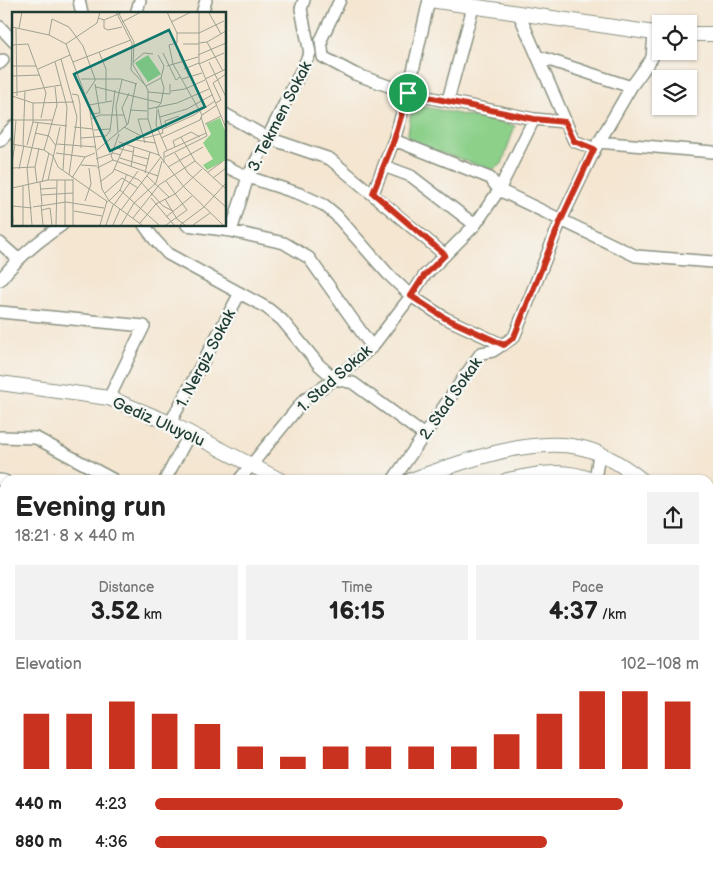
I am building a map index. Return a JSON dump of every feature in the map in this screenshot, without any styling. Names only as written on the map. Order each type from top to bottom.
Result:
[{"type":"street","name":"3. Tekmen Sokak","points":[[231,231],[248,177],[310,53],[301,9],[304,0]]},
{"type":"street","points":[[340,0],[321,40],[322,57],[355,74],[408,93],[534,119],[565,122]]},
{"type":"street","points":[[373,193],[394,140],[408,93],[430,0],[652,33]]},
{"type":"street","points":[[448,100],[473,7]]},
{"type":"street","points":[[518,14],[574,141],[596,146],[713,152]]},
{"type":"street","points":[[0,27],[12,40]]},
{"type":"street","points":[[697,34],[713,34]]},
{"type":"street","points":[[537,56],[631,87]]},
{"type":"street","points":[[226,166],[248,177],[300,194],[324,205],[336,215],[388,274],[411,296],[445,318],[504,345],[514,337],[561,220],[596,146],[631,87],[652,58]]},
{"type":"street","points":[[226,115],[268,138],[330,159],[445,255]]},
{"type":"street","name":"1. Stad Sokak","points":[[243,475],[304,400],[335,379],[372,346],[424,276],[475,225],[499,190],[534,119]]},
{"type":"street","points":[[2,136],[12,128]]},
{"type":"street","points":[[394,140],[490,178],[499,190],[636,256],[713,262]]},
{"type":"street","points":[[384,166],[411,176],[475,225]]},
{"type":"street","points":[[0,280],[38,240],[60,226]]},
{"type":"street","points":[[145,226],[168,254],[267,308],[282,320],[319,366],[335,379],[352,383],[424,435]]},
{"type":"street","points":[[194,226],[231,231],[284,244],[309,258],[372,346]]},
{"type":"street","points":[[0,243],[18,259]]},
{"type":"street","name":"1. Nergiz Sokak","points":[[170,423],[240,293]]},
{"type":"street","points":[[0,312],[144,326],[109,398]]},
{"type":"street","name":"2. Stad Sokak","points":[[396,475],[481,352],[493,351],[504,345]]},
{"type":"street","name":"Gediz Uluyolu","points":[[0,383],[109,398],[170,423],[270,475]]},
{"type":"street","points":[[168,475],[190,433]]},
{"type":"street","points":[[0,436],[36,438],[105,475]]},
{"type":"street","points":[[427,475],[504,451],[542,444],[579,446],[599,454],[636,475]]},
{"type":"street","points":[[594,475],[599,454]]},
{"type":"street","points":[[539,475],[558,472],[578,475]]},
{"type":"green space","points":[[412,104],[515,126],[502,164],[492,170],[407,141]]},
{"type":"route","points":[[408,93],[534,119],[565,122],[574,141],[594,149],[561,220],[514,337],[504,345],[445,318],[411,296],[424,276],[445,255],[373,193],[394,140],[408,93]]}]
